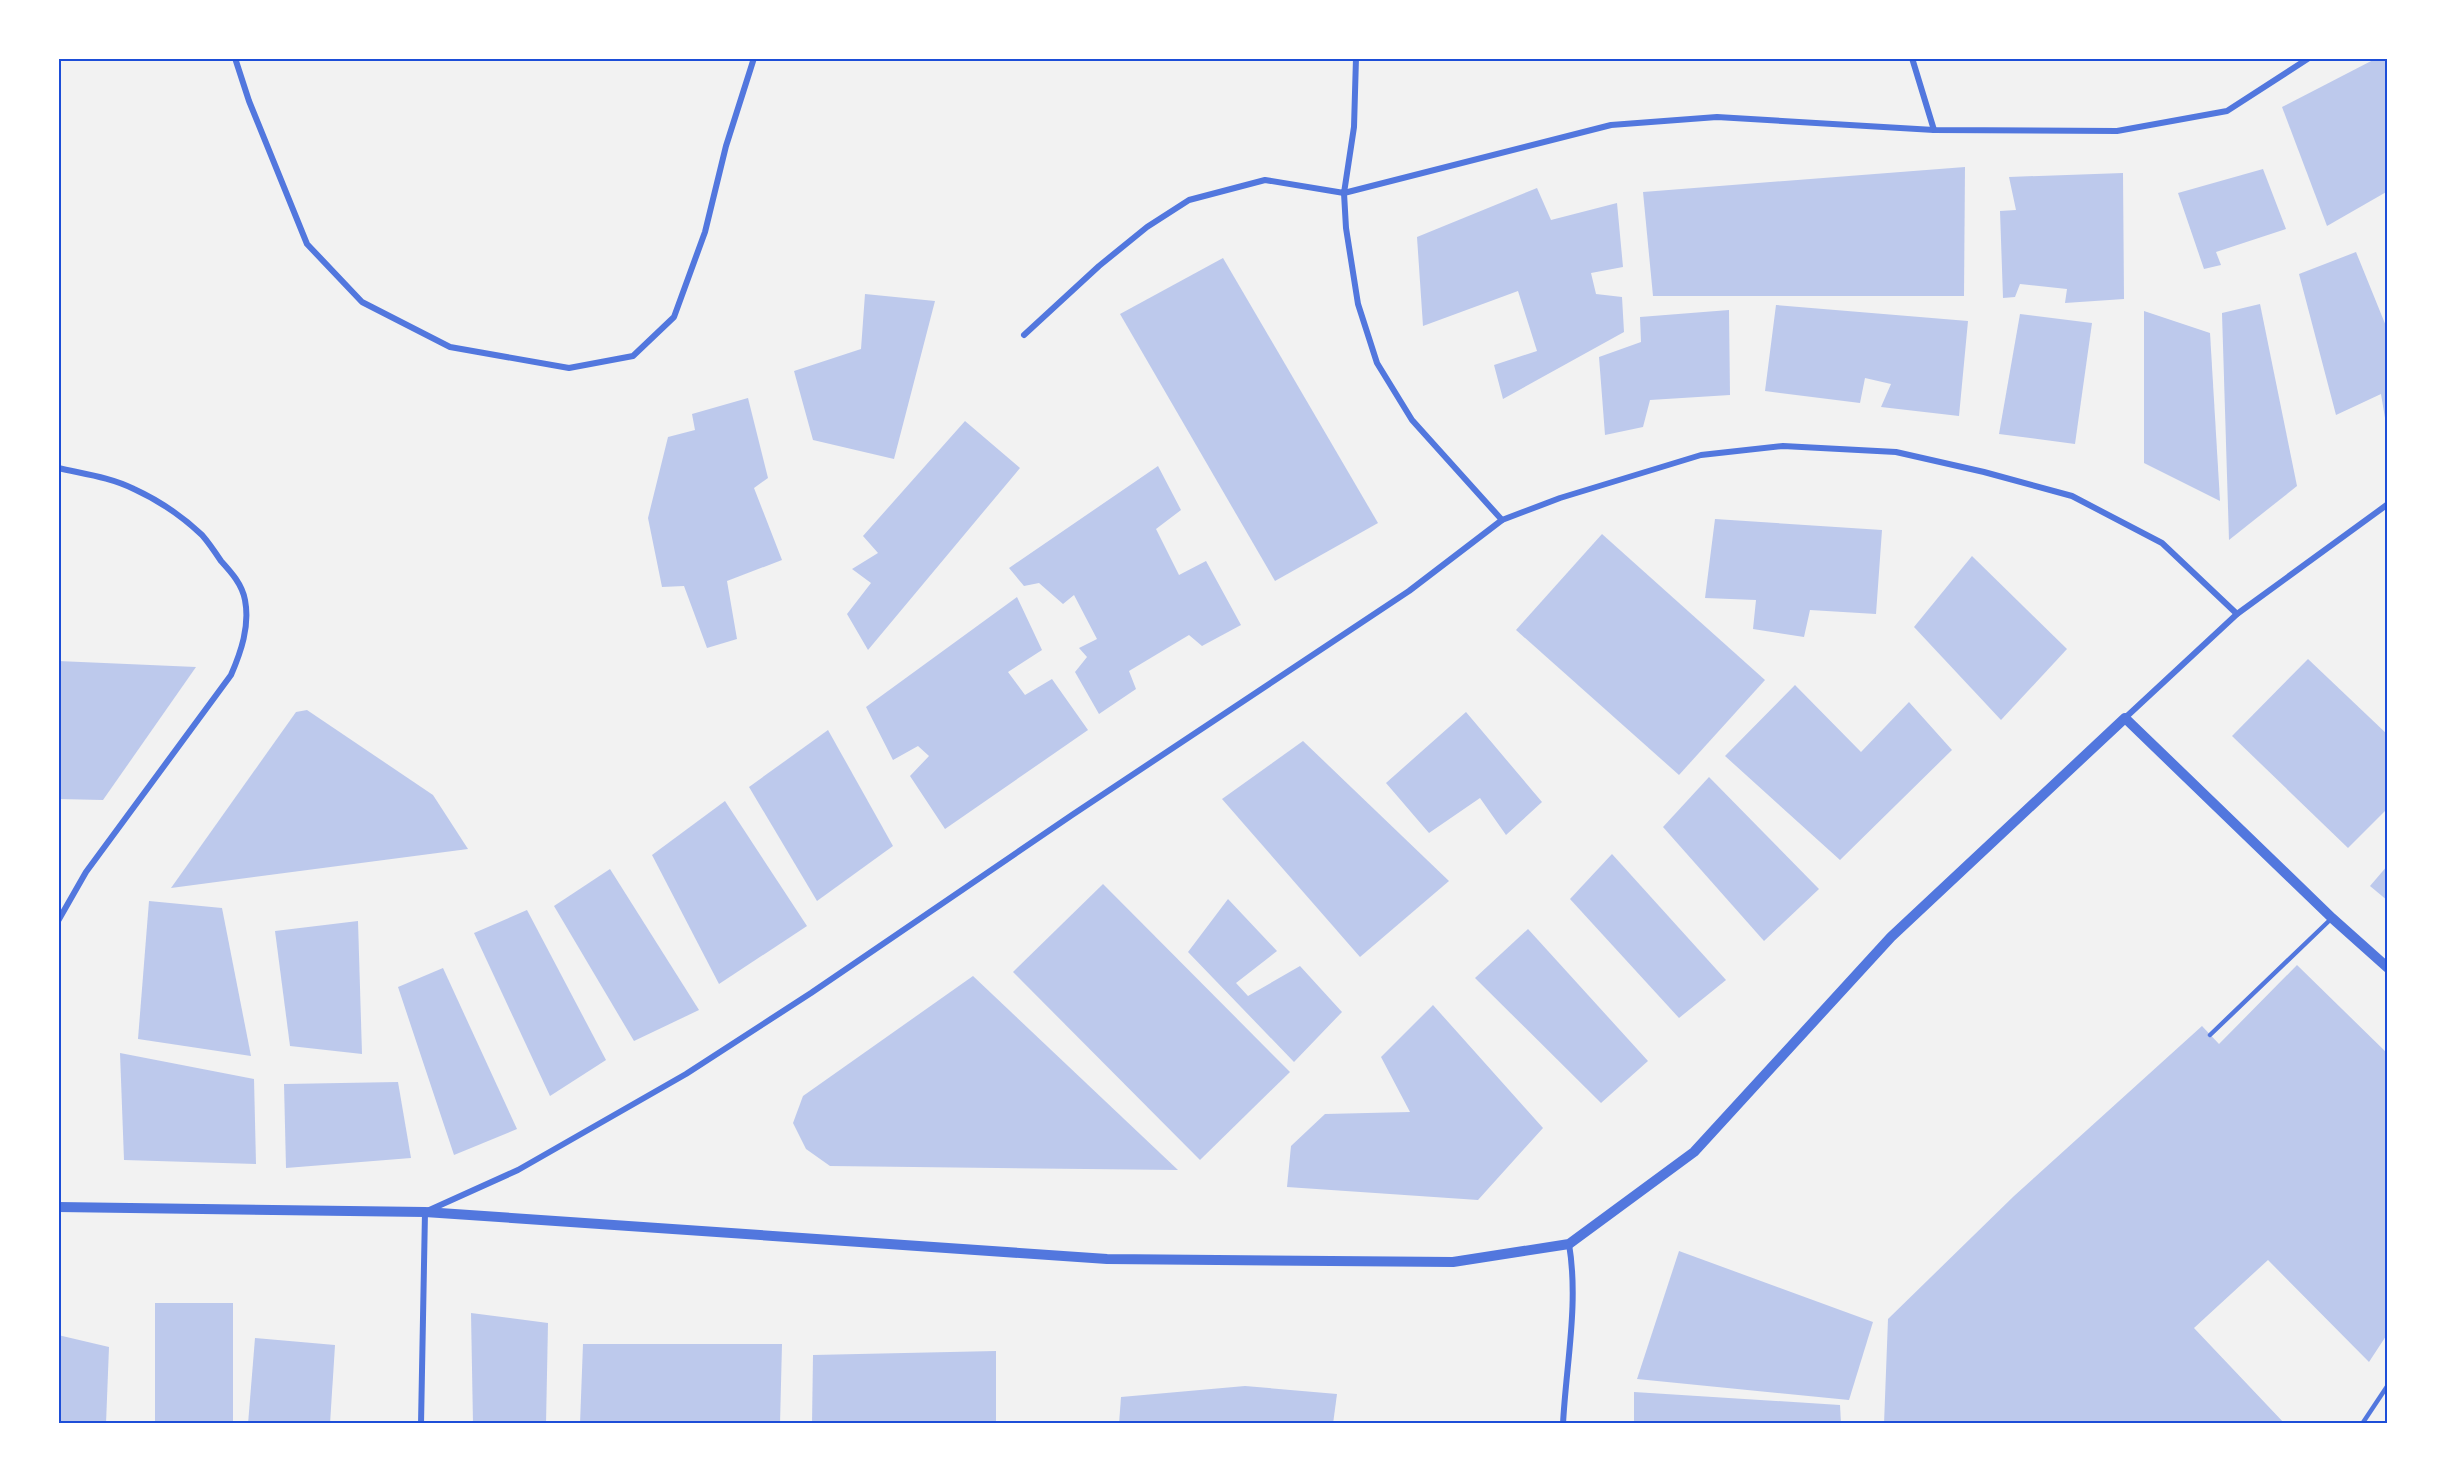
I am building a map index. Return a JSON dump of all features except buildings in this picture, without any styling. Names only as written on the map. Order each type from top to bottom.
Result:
[{"type":"street","points":[[235,58],[249,101],[308,244],[362,302],[450,347],[569,368],[633,356],[674,316],[705,232],[726,146],[754,58]]},
{"type":"street","points":[[1356,58],[1354,127],[1344,193],[1346,228],[1358,304],[1377,363],[1412,420],[1502,520]]},
{"type":"street","points":[[1912,58],[1934,130]]},
{"type":"street","points":[[1024,334],[1099,266],[1147,227],[1189,200],[1265,180],[1344,193],[1611,125],[1716,117],[1934,130],[2117,131],[2227,111],[2309,58]]},
{"type":"street","points":[[425,1212],[518,1170],[686,1074],[1409,591],[1502,520],[1625,477],[1701,455],[1783,446],[1896,452],[1984,472],[2072,496],[2162,543],[2237,614]]},
{"type":"street","points":[[58,468],[100,477],[132,488],[156,500],[196,531],[237,580],[245,600],[242,650],[231,675],[86,872],[58,921]]},
{"type":"street","points":[[58,1207],[425,1212],[1107,1258],[1454,1262],[1569,1244],[1694,1152],[1891,937],[2237,614],[2388,504]]},
{"type":"street","points":[[2125,718],[2332,918],[2388,968]]},
{"type":"street","points":[[421,1424],[425,1212]]},
{"type":"street","points":[[1563,1424],[1572,1309],[1569,1244]]},
{"type":"lane","points":[[2210,1035],[2332,918]]},
{"type":"lane","points":[[2362,1424],[2388,1385]]}]
